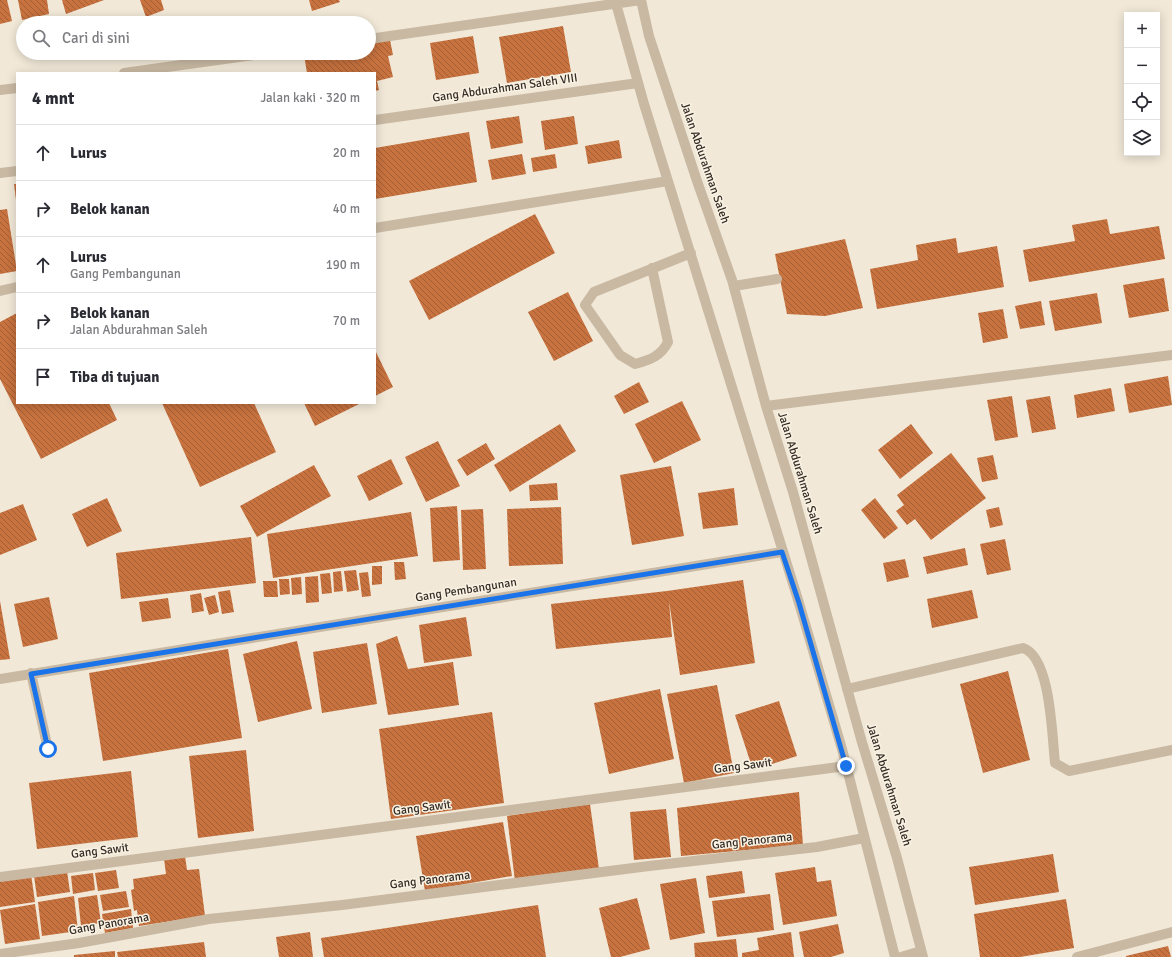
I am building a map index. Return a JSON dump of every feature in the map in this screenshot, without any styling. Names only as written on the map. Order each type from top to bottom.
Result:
[{"type":"street","points":[[376,38],[616,2],[641,0]]},
{"type":"street","name":"Jalan Abdurahman Saleh","points":[[641,0],[649,36],[734,286],[766,406],[793,492],[847,689],[897,858],[922,954]]},
{"type":"street","points":[[616,2],[638,83],[799,603],[846,766],[895,957]]},
{"type":"street","points":[[131,72],[218,60]]},
{"type":"street","name":"Gang Abdurahman Saleh VIII","points":[[376,120],[638,83]]},
{"type":"street","points":[[0,90],[16,88]]},
{"type":"street","points":[[0,173],[16,170]]},
{"type":"street","points":[[376,228],[668,181]]},
{"type":"street","points":[[652,268],[668,342],[665,349],[654,359],[635,364],[620,356],[585,305],[594,292],[652,268],[691,253]]},
{"type":"street","points":[[734,286],[777,279]]},
{"type":"street","points":[[0,291],[16,287]]},
{"type":"street","points":[[766,406],[1172,355]]},
{"type":"street","name":"Gang Pembangunan","points":[[0,679],[782,552]]},
{"type":"street","points":[[847,689],[1023,648],[1030,650],[1034,656],[1046,684],[1055,763],[1060,768],[1069,771],[1172,750]]},
{"type":"street","points":[[31,674],[48,749]]},
{"type":"street","name":"Gang Sawit","points":[[0,877],[846,766]]},
{"type":"street","name":"Gang Panorama","points":[[0,954],[79,943],[209,919],[342,905],[649,866],[817,847],[864,838]]},
{"type":"street","points":[[1077,957],[1172,932]]},
{"type":"street","points":[[901,957],[922,954]]},
{"type":"building","points":[[0,0],[7,0],[12,21],[0,24]]},
{"type":"building","points":[[18,0],[47,0],[49,14],[40,16],[21,16]]},
{"type":"building","points":[[62,0],[104,0],[66,14]]},
{"type":"building","points":[[140,0],[161,0],[164,10],[146,16]]},
{"type":"building","points":[[309,0],[339,0],[340,2],[312,11]]},
{"type":"building","points":[[563,26],[571,72],[507,83],[499,37]]},
{"type":"building","points":[[473,36],[479,73],[436,80],[430,43]]},
{"type":"building","points":[[390,40],[393,55],[388,56],[393,77],[377,81],[379,90],[376,91],[376,72],[307,72],[305,60],[376,60],[376,43]]},
{"type":"building","points":[[519,116],[523,143],[491,149],[486,121]]},
{"type":"building","points":[[574,116],[578,144],[545,150],[541,121]]},
{"type":"building","points":[[469,132],[477,182],[376,199],[376,148]]},
{"type":"building","points":[[619,140],[622,158],[588,164],[585,146]]},
{"type":"building","points":[[522,154],[526,174],[492,180],[488,160]]},
{"type":"building","points":[[555,154],[557,168],[533,172],[531,158]]},
{"type":"building","points":[[14,184],[16,184],[16,200]]},
{"type":"building","points":[[7,209],[16,271],[0,274],[0,210]]},
{"type":"building","points":[[535,214],[555,253],[429,320],[409,281]]},
{"type":"building","points":[[1107,219],[1110,234],[1159,226],[1165,259],[1029,282],[1023,250],[1075,241],[1072,225]]},
{"type":"building","points":[[956,238],[958,253],[997,246],[1004,287],[877,309],[870,269],[918,260],[916,245]]},
{"type":"building","points":[[845,239],[863,308],[825,316],[787,314],[775,254]]},
{"type":"building","points":[[1164,278],[1169,311],[1129,318],[1123,285]]},
{"type":"building","points":[[568,292],[593,341],[554,361],[528,312]]},
{"type":"building","points":[[1097,293],[1102,323],[1055,331],[1049,301]]},
{"type":"building","points":[[1041,301],[1045,325],[1020,329],[1015,306]]},
{"type":"building","points":[[1003,309],[1008,338],[983,343],[978,313]]},
{"type":"building","points":[[16,314],[16,404],[109,404],[117,420],[41,459],[0,379],[0,322]]},
{"type":"building","points":[[376,352],[393,387],[376,396]]},
{"type":"building","points":[[1168,376],[1172,405],[1129,413],[1124,384]]},
{"type":"building","points":[[639,382],[649,402],[624,414],[614,396]]},
{"type":"building","points":[[1111,388],[1115,411],[1077,418],[1074,395]]},
{"type":"building","points":[[1012,396],[1018,437],[995,441],[987,400]]},
{"type":"building","points":[[1050,396],[1056,429],[1032,433],[1026,400]]},
{"type":"building","points":[[682,401],[701,440],[654,463],[635,424]]},
{"type":"building","points":[[162,404],[254,404],[276,452],[200,487]]},
{"type":"building","points":[[304,404],[359,404],[315,426]]},
{"type":"building","points":[[560,424],[576,451],[510,492],[494,465]]},
{"type":"building","points":[[911,424],[933,453],[900,479],[878,450]]},
{"type":"building","points":[[438,441],[460,486],[426,502],[405,457]]},
{"type":"building","points":[[486,443],[495,459],[467,476],[457,460]]},
{"type":"building","points":[[951,453],[986,498],[931,540],[915,519],[907,525],[896,511],[904,505],[897,495]]},
{"type":"building","points":[[993,455],[998,479],[982,482],[977,458]]},
{"type":"building","points":[[391,459],[403,484],[369,501],[357,476]]},
{"type":"building","points":[[314,465],[331,496],[257,537],[240,506]]},
{"type":"building","points":[[671,466],[684,536],[632,545],[620,475]]},
{"type":"building","points":[[557,483],[558,500],[530,501],[529,485]]},
{"type":"building","points":[[734,488],[738,525],[703,529],[698,493]]},
{"type":"building","points":[[107,498],[122,531],[87,547],[72,514]]},
{"type":"building","points":[[875,498],[898,528],[884,539],[861,510]]},
{"type":"building","points":[[23,504],[37,540],[0,555],[0,513]]},
{"type":"building","points":[[457,506],[460,560],[433,562],[430,508]]},
{"type":"building","points":[[561,507],[563,564],[509,566],[507,509]]},
{"type":"building","points":[[999,507],[1003,525],[990,528],[986,510]]},
{"type":"building","points":[[483,509],[486,569],[463,570],[461,510]]},
{"type":"building","points":[[411,512],[418,556],[273,578],[267,534]]},
{"type":"building","points":[[251,537],[256,583],[121,599],[116,553]]},
{"type":"building","points":[[1005,539],[1011,570],[987,575],[980,544]]},
{"type":"building","points":[[965,548],[968,565],[927,574],[923,557]]},
{"type":"building","points":[[905,559],[909,577],[887,582],[883,563]]},
{"type":"building","points":[[394,562],[404,562],[406,579],[395,580]]},
{"type":"building","points":[[372,566],[382,566],[382,584],[372,585]]},
{"type":"building","points":[[356,570],[359,590],[347,592],[344,571]]},
{"type":"building","points":[[341,571],[343,591],[334,592],[333,572]]},
{"type":"building","points":[[368,572],[371,596],[362,597],[359,573]]},
{"type":"building","points":[[330,573],[332,593],[322,594],[320,574]]},
{"type":"building","points":[[318,576],[319,602],[306,603],[305,577]]},
{"type":"building","points":[[301,577],[302,594],[292,595],[291,578]]},
{"type":"building","points":[[279,579],[289,579],[290,594],[280,595]]},
{"type":"building","points":[[743,580],[755,663],[680,675],[669,601],[672,637],[556,649],[551,604],[667,591]]},
{"type":"building","points":[[263,581],[277,581],[278,597],[264,597]]},
{"type":"building","points":[[230,590],[234,612],[222,614],[218,592]]},
{"type":"building","points":[[972,590],[978,618],[932,628],[927,599]]},
{"type":"building","points":[[201,593],[204,611],[192,613],[190,595]]},
{"type":"building","points":[[215,595],[219,612],[209,615],[204,598]]},
{"type":"building","points":[[49,597],[58,639],[23,647],[14,604]]},
{"type":"building","points":[[168,598],[171,618],[142,622],[139,602]]},
{"type":"building","points":[[0,601],[10,659],[0,660]]},
{"type":"building","points":[[466,617],[472,656],[424,663],[419,625]]},
{"type":"building","points":[[397,636],[408,669],[453,662],[459,705],[388,715],[376,644]]},
{"type":"building","points":[[297,641],[312,709],[258,722],[243,654]]},
{"type":"building","points":[[367,643],[377,704],[322,713],[313,652]]},
{"type":"building","points":[[228,649],[242,738],[103,761],[89,673]]},
{"type":"building","points":[[1008,671],[1030,760],[983,773],[960,684]]},
{"type":"building","points":[[717,685],[734,773],[684,783],[667,694]]},
{"type":"building","points":[[660,689],[674,759],[609,774],[594,703]]},
{"type":"building","points":[[779,701],[797,756],[753,770],[735,715]]},
{"type":"building","points":[[492,712],[504,803],[391,819],[379,729]]},
{"type":"building","points":[[246,750],[254,831],[198,838],[189,756]]},
{"type":"building","points":[[131,771],[138,837],[37,849],[29,783]]},
{"type":"building","points":[[799,792],[803,845],[681,856],[677,808]]},
{"type":"building","points":[[590,804],[599,869],[515,881],[507,816]]},
{"type":"building","points":[[666,809],[671,857],[634,860],[630,812]]},
{"type":"building","points":[[503,822],[512,876],[425,891],[416,836]]},
{"type":"building","points":[[1053,854],[1059,892],[975,905],[969,867]]},
{"type":"building","points":[[185,856],[187,870],[199,869],[205,916],[139,926],[137,910],[134,911],[131,890],[134,889],[133,879],[166,874],[164,859]]},
{"type":"building","points":[[815,867],[817,882],[831,880],[837,916],[783,925],[775,873]]},
{"type":"building","points":[[116,870],[119,888],[98,891],[95,873]]},
{"type":"building","points":[[67,871],[70,892],[37,897],[34,876]]},
{"type":"building","points":[[742,871],[745,893],[709,898],[706,876]]},
{"type":"building","points":[[93,873],[95,890],[73,894],[71,876]]},
{"type":"building","points":[[31,874],[35,902],[0,907],[0,879]]},
{"type":"building","points":[[696,878],[705,933],[670,940],[660,884]]},
{"type":"building","points":[[126,891],[129,907],[103,911],[100,895]]},
{"type":"building","points":[[770,894],[774,930],[717,937],[712,901]]},
{"type":"building","points":[[97,895],[101,923],[81,926],[78,898]]},
{"type":"building","points":[[74,896],[78,931],[42,936],[38,902]]},
{"type":"building","points":[[637,898],[650,949],[620,957],[611,957],[599,908]]},
{"type":"building","points":[[1066,899],[1074,948],[1020,957],[980,957],[974,914]]},
{"type":"building","points":[[35,904],[40,939],[5,944],[0,910]]},
{"type":"building","points":[[538,905],[546,957],[324,957],[321,938]]},
{"type":"building","points":[[131,909],[133,928],[105,933],[102,914]]},
{"type":"building","points":[[838,924],[844,953],[831,957],[804,957],[799,932]]},
{"type":"building","points":[[310,932],[313,957],[279,957],[276,937]]},
{"type":"building","points":[[791,932],[794,957],[742,957],[742,953],[759,950],[757,938]]},
{"type":"building","points":[[736,939],[738,957],[695,957],[694,943]]},
{"type":"building","points":[[204,942],[206,957],[118,957],[117,952]]},
{"type":"building","points":[[1168,946],[1171,957],[1126,957],[1126,956]]},
{"type":"building","points":[[115,951],[115,957],[74,957],[74,955]]},
{"type":"route","points":[[48,749],[31,674],[782,552],[799,603],[846,766]]}]
